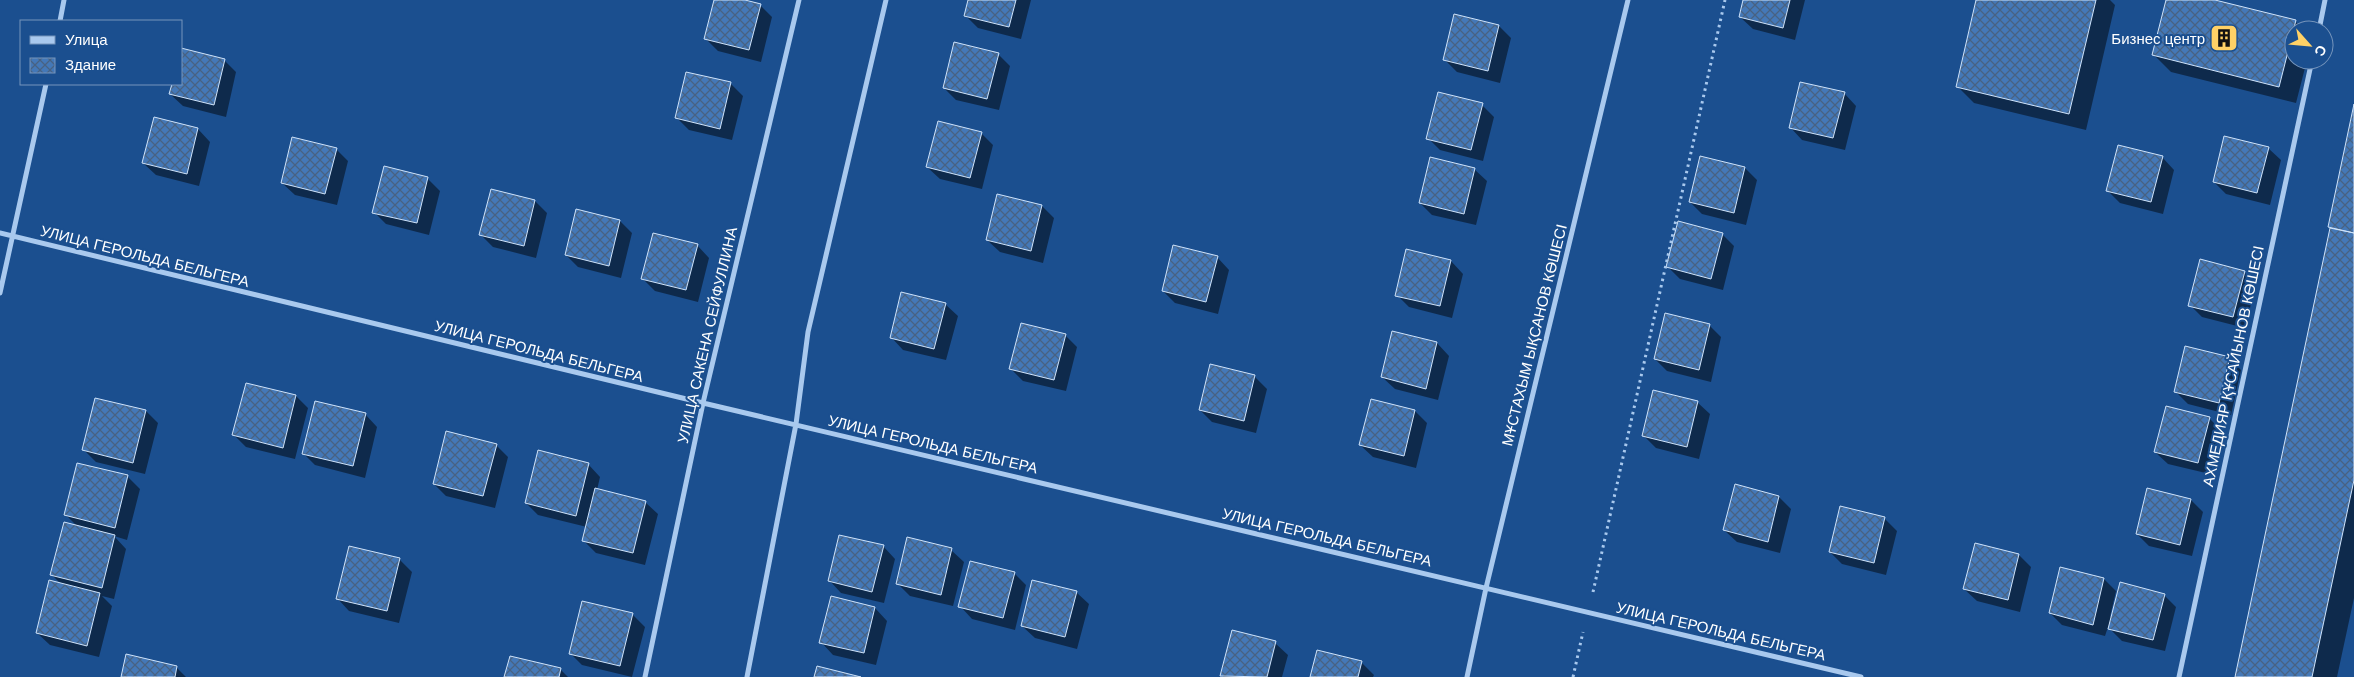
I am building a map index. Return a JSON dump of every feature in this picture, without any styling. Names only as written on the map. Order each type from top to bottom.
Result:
[{"type":"street","points":[[60,20],[64,0]]},
{"type":"street","name":"УЛИЦА САКЕНА СЕЙФУЛЛИНА","points":[[645,677],[703,403],[799,0]]},
{"type":"street","points":[[746,677],[796,424],[808,332],[886,0]]},
{"type":"street","name":"МҰСТАХЫМ ЫҚСАНОВ КӨШЕСІ","points":[[1467,677],[1486,588],[1628,0]]},
{"type":"street","points":[[2320,20],[2325,0]]},
{"type":"street","name":"АХМЕДИЯР ҚҰСАЙЫНОВ КӨШЕСІ","points":[[2179,677],[2310,70]]},
{"type":"street","points":[[0,293],[14,237],[46,85]]},
{"type":"street","name":"УЛИЦА ГЕРОЛЬДА БЕЛЬГЕРА","points":[[0,233],[703,403],[1861,677]]},
{"type":"path","points":[[1572,677],[1725,0]]},
{"type":"building","points":[[714,0],[745,0],[761,4],[749,50],[704,39]]},
{"type":"building","points":[[968,0],[1016,0],[1009,27],[964,16]]},
{"type":"building","points":[[1743,0],[1790,0],[1783,28],[1739,17]]},
{"type":"building","points":[[1976,0],[2096,0],[2069,114],[1956,87]]},
{"type":"building","name":"Бизнес центр","points":[[2166,0],[2215,0],[2296,20],[2284,20],[2284,67],[2279,87],[2152,55]]},
{"type":"building","points":[[1454,14],[1499,25],[1488,71],[1443,60]]},
{"type":"building","points":[[954,42],[999,53],[987,99],[943,88]]},
{"type":"building","points":[[182,48],[225,59],[214,105],[169,94],[172,85],[182,85]]},
{"type":"building","points":[[686,72],[731,82],[720,129],[675,118]]},
{"type":"building","points":[[1800,82],[1845,92],[1833,138],[1789,128]]},
{"type":"building","points":[[1438,92],[1483,103],[1471,150],[1426,139]]},
{"type":"building","points":[[2354,104],[2354,233],[2328,227]]},
{"type":"building","points":[[154,117],[198,128],[187,174],[142,163]]},
{"type":"building","points":[[938,121],[982,132],[970,178],[926,167]]},
{"type":"building","points":[[2224,136],[2269,147],[2257,193],[2213,182]]},
{"type":"building","points":[[292,137],[337,148],[325,194],[281,183]]},
{"type":"building","points":[[2118,145],[2163,156],[2151,202],[2106,191]]},
{"type":"building","points":[[1700,156],[1745,167],[1734,213],[1689,202]]},
{"type":"building","points":[[1430,157],[1475,168],[1464,214],[1419,203]]},
{"type":"building","points":[[384,166],[428,177],[417,223],[372,213]]},
{"type":"building","points":[[491,189],[535,200],[524,246],[479,235]]},
{"type":"building","points":[[997,194],[1042,205],[1031,251],[986,240]]},
{"type":"building","points":[[576,209],[620,220],[609,266],[565,255]]},
{"type":"building","points":[[1678,221],[1723,233],[1711,279],[1666,267]]},
{"type":"building","points":[[2330,228],[2354,233],[2354,480],[2312,677],[2235,677]]},
{"type":"building","points":[[653,233],[698,244],[686,290],[641,279]]},
{"type":"building","points":[[1173,245],[1218,256],[1206,302],[1162,291]]},
{"type":"building","points":[[1406,249],[1451,260],[1440,306],[1395,296]]},
{"type":"building","points":[[2200,259],[2245,271],[2233,317],[2188,306]]},
{"type":"building","points":[[901,292],[946,303],[934,349],[890,338]]},
{"type":"building","points":[[1665,313],[1710,324],[1699,370],[1654,359]]},
{"type":"building","points":[[1021,323],[1066,334],[1054,380],[1009,369]]},
{"type":"building","points":[[1392,331],[1437,342],[1426,389],[1381,377]]},
{"type":"building","points":[[2185,346],[2230,357],[2219,403],[2174,392]]},
{"type":"building","points":[[1210,364],[1255,375],[1244,421],[1199,410]]},
{"type":"building","points":[[246,383],[296,395],[283,448],[232,435]]},
{"type":"building","points":[[1653,390],[1698,401],[1687,447],[1642,436]]},
{"type":"building","points":[[95,398],[146,410],[133,463],[82,450]]},
{"type":"building","points":[[1371,399],[1415,410],[1404,456],[1359,445]]},
{"type":"building","points":[[315,401],[366,413],[353,466],[302,454]]},
{"type":"building","points":[[2166,406],[2210,417],[2198,463],[2154,452]]},
{"type":"building","points":[[446,431],[497,444],[483,496],[433,484]]},
{"type":"building","points":[[538,450],[589,463],[576,516],[525,503]]},
{"type":"building","points":[[77,463],[128,475],[115,528],[64,515]]},
{"type":"building","points":[[1735,484],[1779,496],[1768,542],[1723,530]]},
{"type":"building","points":[[595,488],[646,501],[633,553],[582,541]]},
{"type":"building","points":[[2147,488],[2191,499],[2180,545],[2136,534]]},
{"type":"building","points":[[1840,506],[1885,517],[1874,563],[1829,552]]},
{"type":"building","points":[[64,522],[115,535],[102,588],[50,575]]},
{"type":"building","points":[[839,535],[884,545],[872,592],[828,581]]},
{"type":"building","points":[[907,537],[952,548],[941,595],[896,584]]},
{"type":"building","points":[[1975,543],[2019,554],[2008,600],[1963,589]]},
{"type":"building","points":[[349,546],[400,558],[387,611],[336,599]]},
{"type":"building","points":[[970,561],[1015,572],[1003,618],[958,607]]},
{"type":"building","points":[[2060,567],[2104,578],[2093,625],[2049,613]]},
{"type":"building","points":[[49,580],[100,593],[87,646],[36,633]]},
{"type":"building","points":[[1032,580],[1077,591],[1065,637],[1021,626]]},
{"type":"building","points":[[2120,582],[2165,594],[2153,640],[2108,629]]},
{"type":"building","points":[[831,596],[875,607],[864,653],[819,643]]},
{"type":"building","points":[[582,601],[633,613],[620,666],[569,654]]},
{"type":"building","points":[[1232,630],[1276,641],[1267,677],[1220,676]]},
{"type":"building","points":[[1317,650],[1362,661],[1358,677],[1310,677]]},
{"type":"building","points":[[126,654],[177,666],[175,677],[121,677]]},
{"type":"building","points":[[510,656],[561,668],[559,677],[504,677]]},
{"type":"building","points":[[817,666],[861,677],[814,677]]},
{"type":"place","name":"Бизнес центр","points":[[2224,38]]}]
